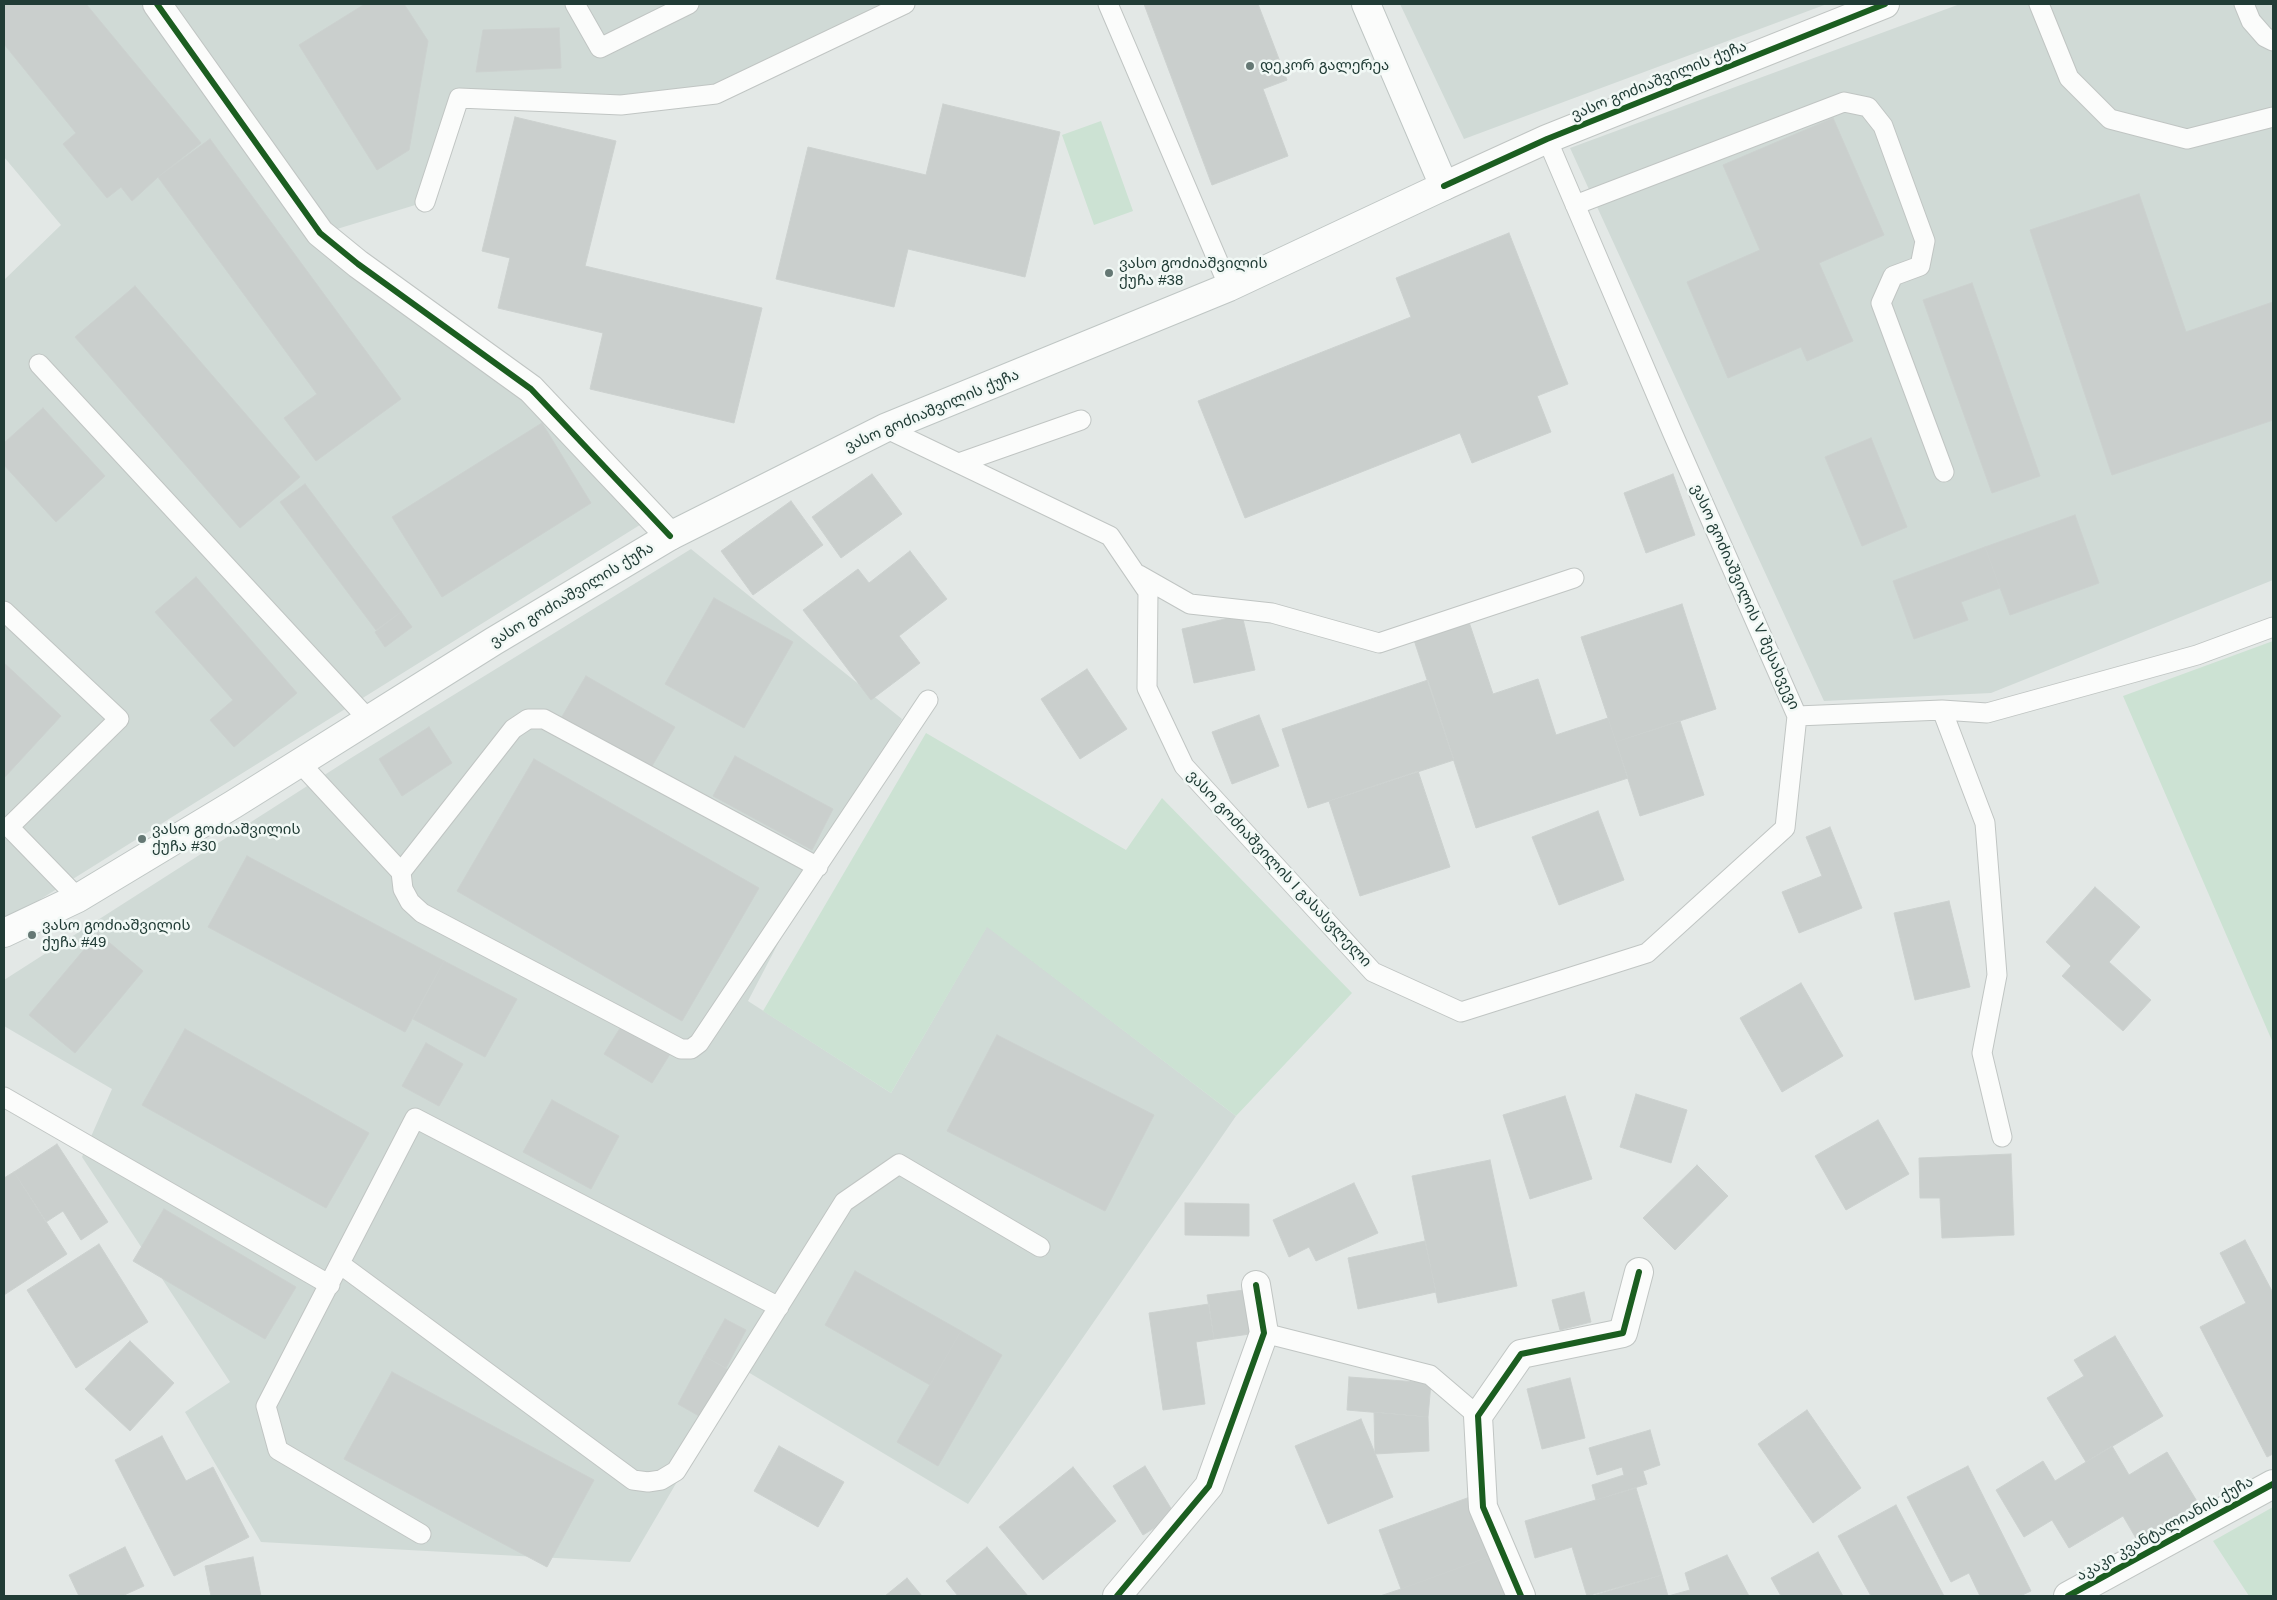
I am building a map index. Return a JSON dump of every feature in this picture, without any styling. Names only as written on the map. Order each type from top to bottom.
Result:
[{"type":"street","points":[[157,4],[320,232],[358,264],[531,389],[670,536]]},
{"type":"street","points":[[1366,4],[1444,186]]},
{"type":"street","name":"ვასო გოძიაშვილის ქუჩა","points":[[4,933],[78,898],[670,536],[885,428],[1228,287],[1547,139],[1885,4]]},
{"type":"street","points":[[1521,1596],[1483,1507],[1478,1416],[1520,1354],[1623,1333],[1639,1272]]},
{"type":"street","points":[[1117,1596],[1209,1486],[1264,1333],[1256,1285]]},
{"type":"street","name":"აკაკი კვანტალიანის ქუჩა","points":[[2068,1596],[2273,1484]]},
{"type":"lane","points":[[575,4],[600,48],[689,4]]},
{"type":"lane","points":[[425,202],[459,98],[621,105],[716,94],[905,4]]},
{"type":"lane","points":[[1108,4],[1228,287]]},
{"type":"lane","points":[[2039,4],[2068,78],[2110,119],[2187,139],[2273,117]]},
{"type":"lane","points":[[2244,4],[2251,22],[2265,37],[2273,40]]},
{"type":"lane","points":[[1576,205],[1844,102],[1868,107],[1883,126],[1925,241],[1920,266],[1893,276],[1881,302],[1944,472]]},
{"type":"lane","name":"ვასო გოძიაშვილის V შესახვევი","points":[[1547,139],[1672,434],[1797,716],[1942,710],[1987,713],[2197,655],[2273,627]]},
{"type":"lane","points":[[39,364],[368,719]]},
{"type":"lane","points":[[959,463],[1082,420]]},
{"type":"lane","name":"ვასო გოძიაშვილის I გასასვლელი","points":[[885,428],[1110,536],[1148,592],[1147,688],[1184,766],[1373,972],[1461,1012],[1647,953],[1785,828],[1797,716]]},
{"type":"lane","points":[[1135,574],[1190,604],[1272,613],[1379,643],[1574,578]]},
{"type":"lane","points":[[4,611],[119,719],[8,827],[78,898]]},
{"type":"lane","points":[[300,763],[401,872],[403,889],[410,902],[422,913],[680,1049],[691,1049],[699,1042],[818,867],[928,700]]},
{"type":"lane","points":[[1942,710],[1985,824],[1997,976],[1982,1053],[2002,1137]]},
{"type":"lane","points":[[401,872],[513,729],[528,719],[544,719],[818,867]]},
{"type":"lane","points":[[4,1096],[330,1285]]},
{"type":"lane","points":[[421,1534],[278,1450],[266,1406],[415,1118],[779,1307]]},
{"type":"lane","points":[[340,1264],[633,1480],[648,1482],[661,1480],[676,1471],[844,1202],[899,1164],[1040,1246]]},
{"type":"lane","points":[[1264,1333],[1430,1375],[1478,1416]]},
{"type":"shaded area","points":[[4,4],[905,4],[716,94],[459,98],[425,202],[337,229],[313,245],[536,405],[643,523],[4,922],[4,280],[61,225],[4,157]]},
{"type":"shaded area","points":[[1400,4],[1827,4],[1464,139]]},
{"type":"shaded area","points":[[1960,4],[2273,4],[2273,580],[1991,693],[1824,701],[1570,148]]},
{"type":"shaded area","points":[[691,549],[902,719],[818,867],[748,1001],[891,1093],[987,926],[1236,1116],[968,1504],[743,1369],[630,1562],[261,1542],[185,1412],[230,1382],[82,1157],[112,1089],[4,1026],[4,980],[351,758]]},
{"type":"green space","points":[[1101,121],[1133,211],[1094,225],[1062,135]]},
{"type":"green space","points":[[2273,641],[2273,1043],[2123,696]]},
{"type":"green space","points":[[926,733],[1126,850],[1162,798],[1352,993],[1236,1116],[987,927],[891,1093],[763,1011]]},
{"type":"green space","points":[[2273,1507],[2273,1596],[2249,1596],[2213,1541]]},
{"type":"building","points":[[4,4],[86,4],[201,143],[158,177],[132,201],[121,187],[107,198],[63,144],[76,133],[4,44]]},
{"type":"building","points":[[365,4],[404,4],[428,41],[409,150],[377,170],[299,45]]},
{"type":"building","points":[[1144,4],[1258,4],[1287,80],[1263,89],[1288,156],[1212,185]]},
{"type":"building","points":[[559,28],[561,68],[476,72],[483,30]]},
{"type":"building","points":[[943,104],[1060,132],[1025,277],[908,249],[894,307],[776,279],[808,147],[926,175]]},
{"type":"building","points":[[515,117],[616,141],[585,266],[762,308],[734,423],[590,389],[603,333],[498,308],[510,258],[482,251]]},
{"type":"building","points":[[1833,118],[1884,235],[1819,263],[1853,341],[1807,361],[1801,347],[1728,378],[1687,282],[1760,250],[1723,165]]},
{"type":"building","points":[[210,139],[401,399],[316,461],[284,418],[317,394],[158,177]]},
{"type":"building","points":[[2139,194],[2186,332],[2273,302],[2273,420],[2112,475],[2030,230]]},
{"type":"building","points":[[1509,233],[1568,384],[1537,396],[1551,432],[1472,463],[1460,433],[1245,518],[1198,401],[1411,317],[1396,278]]},
{"type":"building","points":[[1972,283],[2040,476],[1992,493],[1923,300]]},
{"type":"building","points":[[135,286],[300,477],[240,528],[75,337]]},
{"type":"building","points":[[43,408],[105,476],[56,522],[4,465],[4,443]]},
{"type":"building","points":[[542,423],[591,503],[442,597],[392,517]]},
{"type":"building","points":[[1871,438],[1907,527],[1862,546],[1825,457]]},
{"type":"building","points":[[872,474],[902,514],[841,558],[812,517]]},
{"type":"building","points":[[1673,474],[1695,535],[1646,553],[1624,493]]},
{"type":"building","points":[[305,484],[401,612],[376,630],[280,502]]},
{"type":"building","points":[[791,501],[823,545],[753,595],[721,551]]},
{"type":"building","points":[[2075,515],[2099,583],[2010,615],[1985,547]]},
{"type":"building","points":[[1985,547],[2000,588],[1961,602],[1968,620],[1914,639],[1893,581]]},
{"type":"building","points":[[910,551],[947,599],[899,636],[920,663],[871,700],[803,610],[858,569],[869,583]]},
{"type":"building","points":[[196,577],[297,693],[234,747],[210,720],[233,700],[155,612]]},
{"type":"building","points":[[714,598],[793,642],[744,728],[665,684]]},
{"type":"building","points":[[1682,604],[1716,709],[1616,742],[1581,637]]},
{"type":"building","points":[[401,612],[412,627],[385,647],[375,632]]},
{"type":"building","points":[[1242,615],[1255,670],[1194,683],[1182,629]]},
{"type":"building","points":[[1468,619],[1493,694],[1538,679],[1556,735],[1608,718],[1628,778],[1476,828],[1413,637]]},
{"type":"building","points":[[4,663],[61,716],[4,778]]},
{"type":"building","points":[[1087,669],[1127,729],[1080,759],[1041,699]]},
{"type":"building","points":[[586,676],[675,727],[649,771],[560,720]]},
{"type":"building","points":[[1428,680],[1454,760],[1308,808],[1282,729]]},
{"type":"building","points":[[1259,715],[1279,766],[1232,784],[1212,732]]},
{"type":"building","points":[[1680,721],[1704,795],[1640,816],[1616,742]]},
{"type":"building","points":[[429,727],[452,763],[402,796],[379,759]]},
{"type":"building","points":[[735,756],[833,809],[812,850],[713,796]]},
{"type":"building","points":[[534,759],[759,888],[682,1021],[457,891]]},
{"type":"building","points":[[1418,771],[1450,867],[1360,896],[1329,801]]},
{"type":"building","points":[[1598,811],[1624,880],[1559,905],[1532,837]]},
{"type":"building","points":[[1830,827],[1862,908],[1799,933],[1782,892],[1822,876],[1806,837]]},
{"type":"building","points":[[247,856],[444,961],[405,1032],[208,927]]},
{"type":"building","points":[[2095,887],[2140,927],[2109,962],[2151,1000],[2123,1031],[2062,976],[2071,966],[2046,942]]},
{"type":"building","points":[[1949,901],[1970,987],[1915,1000],[1894,913]]},
{"type":"building","points":[[98,933],[143,971],[75,1053],[29,1015]]},
{"type":"building","points":[[444,961],[517,999],[485,1057],[413,1019]]},
{"type":"building","points":[[1801,983],[1843,1056],[1782,1092],[1740,1018]]},
{"type":"building","points":[[622,1025],[670,1054],[652,1083],[604,1054]]},
{"type":"building","points":[[185,1029],[369,1133],[326,1208],[142,1105]]},
{"type":"building","points":[[997,1035],[1154,1115],[1105,1211],[947,1131]]},
{"type":"building","points":[[426,1043],[463,1064],[439,1106],[402,1086]]},
{"type":"building","points":[[1636,1094],[1687,1110],[1671,1163],[1620,1147]]},
{"type":"building","points":[[1565,1096],[1592,1179],[1530,1199],[1503,1115]]},
{"type":"building","points":[[552,1100],[619,1136],[591,1189],[523,1152]]},
{"type":"building","points":[[1878,1120],[1909,1174],[1846,1210],[1815,1156]]},
{"type":"building","points":[[57,1144],[108,1222],[81,1240],[63,1211],[46,1222],[14,1172]]},
{"type":"building","points":[[2011,1154],[2014,1235],[1942,1238],[1940,1198],[1920,1198],[1919,1158]]},
{"type":"building","points":[[1490,1160],[1517,1286],[1438,1303],[1412,1176]]},
{"type":"building","points":[[1697,1165],[1728,1196],[1675,1250],[1643,1218]]},
{"type":"building","points":[[14,1172],[67,1254],[4,1295],[4,1178]]},
{"type":"building","points":[[1354,1183],[1378,1233],[1316,1261],[1309,1247],[1289,1257],[1273,1220]]},
{"type":"building","points":[[1185,1203],[1249,1204],[1249,1236],[1185,1235]]},
{"type":"building","points":[[164,1209],[296,1287],[265,1339],[133,1261]]},
{"type":"building","points":[[2245,1240],[2273,1293],[2273,1454],[2267,1457],[2200,1327],[2246,1303],[2220,1253]]},
{"type":"building","points":[[1425,1241],[1436,1292],[1358,1309],[1348,1258]]},
{"type":"building","points":[[99,1244],[148,1322],[76,1368],[27,1290]]},
{"type":"building","points":[[855,1271],[961,1331],[930,1385],[825,1325]]},
{"type":"building","points":[[1244,1290],[1250,1334],[1214,1339],[1207,1295]]},
{"type":"building","points":[[1584,1292],[1591,1322],[1560,1330],[1552,1300]]},
{"type":"building","points":[[1209,1304],[1214,1339],[1196,1342],[1205,1404],[1163,1410],[1149,1313]]},
{"type":"building","points":[[725,1319],[746,1330],[726,1368],[704,1356]]},
{"type":"building","points":[[961,1331],[1002,1355],[938,1466],[897,1442]]},
{"type":"building","points":[[2115,1336],[2163,1416],[2086,1462],[2047,1398],[2084,1376],[2074,1360]]},
{"type":"building","points":[[130,1341],[174,1383],[130,1431],[85,1389]]},
{"type":"building","points":[[704,1356],[732,1372],[706,1420],[678,1404]]},
{"type":"building","points":[[392,1372],[594,1480],[547,1567],[344,1459]]},
{"type":"building","points":[[1349,1377],[1431,1383],[1428,1417],[1347,1410]]},
{"type":"building","points":[[1570,1378],[1585,1438],[1542,1449],[1527,1389]]},
{"type":"building","points":[[1807,1410],[1861,1488],[1813,1523],[1758,1444]]},
{"type":"building","points":[[1374,1412],[1428,1417],[1429,1451],[1375,1454]]},
{"type":"building","points":[[1361,1419],[1393,1497],[1328,1524],[1295,1446]]},
{"type":"building","points":[[1650,1430],[1660,1465],[1643,1471],[1647,1484],[1596,1500],[1592,1485],[1624,1475],[1622,1467],[1597,1475],[1589,1448]]},
{"type":"building","points":[[162,1436],[186,1481],[213,1467],[249,1537],[174,1576],[115,1460]]},
{"type":"building","points":[[779,1446],[844,1482],[818,1527],[754,1491]]},
{"type":"building","points":[[2112,1446],[2129,1475],[2167,1452],[2198,1503],[2137,1540],[2123,1516],[2069,1548],[2052,1520],[2024,1537],[1996,1490],[2043,1461],[2055,1481]]},
{"type":"building","points":[[1145,1466],[1175,1515],[1143,1535],[1113,1486]]},
{"type":"building","points":[[1968,1466],[2031,1591],[2020,1596],[1980,1596],[1969,1573],[1951,1582],[1907,1497]]},
{"type":"building","points":[[1073,1467],[1116,1521],[1043,1580],[999,1527]]},
{"type":"building","points":[[1636,1488],[1662,1575],[1587,1596],[1572,1547],[1535,1558],[1525,1521]]},
{"type":"building","points":[[1470,1497],[1491,1556],[1401,1589],[1379,1530]]},
{"type":"building","points":[[1896,1505],[1944,1596],[1871,1596],[1838,1536]]},
{"type":"building","points":[[125,1547],[144,1586],[122,1596],[79,1596],[69,1575]]},
{"type":"building","points":[[987,1547],[1028,1596],[958,1596],[946,1581]]},
{"type":"building","points":[[1818,1552],[1843,1596],[1781,1596],[1771,1578]]},
{"type":"building","points":[[1727,1555],[1749,1596],[1668,1596],[1690,1590],[1685,1573]]},
{"type":"building","points":[[1491,1556],[1506,1596],[1380,1596],[1401,1589]]},
{"type":"building","points":[[253,1557],[261,1596],[211,1596],[205,1566]]},
{"type":"building","points":[[1662,1575],[1668,1596],[1592,1596]]},
{"type":"building","points":[[907,1578],[922,1596],[885,1596]]},
{"type":"cycle path","points":[[157,4],[320,233],[358,264],[531,389],[670,536]]},
{"type":"cycle path","points":[[1444,186],[1547,139],[1885,4]]},
{"type":"cycle path","points":[[1521,1596],[1483,1507],[1478,1416],[1521,1354],[1623,1333],[1639,1272]]},
{"type":"cycle path","points":[[1117,1596],[1209,1486],[1264,1333],[1256,1285]]},
{"type":"cycle path","points":[[2068,1596],[2273,1484]]},
{"type":"place","name":"დეკორ გალერეა","points":[[1250,66]]},
{"type":"place","name":"ვასო გოძიაშვილის ქუჩა #38","points":[[1109,273]]},
{"type":"place","name":"ვასო გოძიაშვილის ქუჩა #30","points":[[142,839]]},
{"type":"place","name":"ვასო გოძიაშვილის ქუჩა #49","points":[[32,935]]}]
